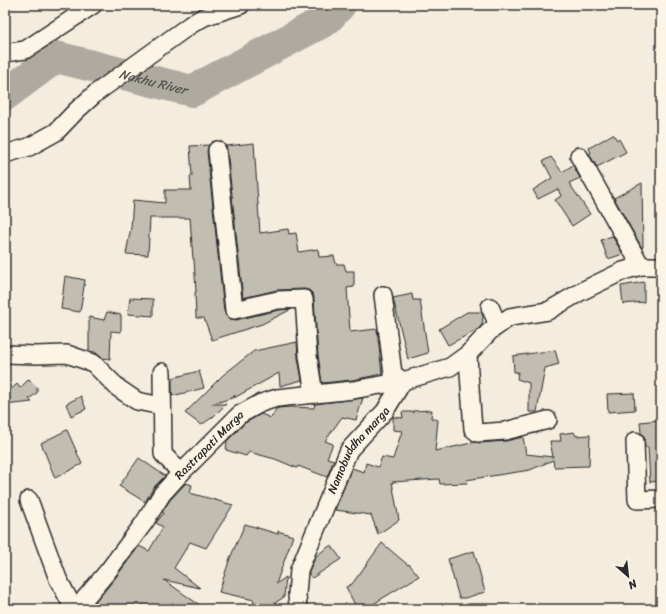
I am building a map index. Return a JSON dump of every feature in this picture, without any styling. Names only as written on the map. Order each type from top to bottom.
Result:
[{"type":"street","points":[[5,53],[25,50],[93,5]]},
{"type":"street","points":[[5,154],[29,147],[56,132],[96,93],[190,25],[204,17],[241,5]]},
{"type":"street","points":[[217,150],[234,310],[278,300],[304,299],[308,356],[314,394]]},
{"type":"street","points":[[580,156],[641,266]]},
{"type":"street","name":"Rastrapati Marga","points":[[75,609],[108,571],[144,523],[162,494],[239,415],[261,403],[277,398],[353,390],[403,381],[450,367],[468,354],[490,330],[510,317],[548,312],[582,291],[623,271],[641,266],[661,266]]},
{"type":"street","points":[[383,295],[393,374],[403,381]]},
{"type":"street","points":[[490,307],[498,325]]},
{"type":"street","points":[[5,354],[68,354],[93,363],[118,388],[137,401],[162,406]]},
{"type":"street","points":[[468,354],[473,429],[478,433],[505,431],[548,420]]},
{"type":"street","points":[[162,372],[163,454],[181,474]]},
{"type":"street","name":"Namobuddha marga","points":[[298,609],[297,594],[299,570],[349,450],[385,411],[403,381]]},
{"type":"street","points":[[635,441],[637,500],[661,499]]},
{"type":"street","points":[[29,500],[58,579],[75,609]]},
{"type":"building","points":[[613,134],[617,140],[619,139],[626,152],[597,167],[589,154],[591,153],[589,148]]},
{"type":"building","points":[[254,143],[260,233],[288,229],[289,234],[296,233],[299,252],[318,249],[319,257],[334,256],[336,264],[344,264],[346,271],[354,271],[354,287],[347,288],[350,332],[377,329],[382,374],[352,380],[322,383],[318,355],[314,298],[313,294],[309,290],[277,290],[243,298],[226,146]]},
{"type":"building","points":[[209,145],[207,151],[224,311],[226,316],[230,319],[236,320],[279,310],[292,309],[262,324],[212,340],[204,318],[196,318],[196,292],[190,218],[150,218],[148,255],[126,254],[131,227],[133,200],[165,203],[165,190],[191,190],[190,176],[192,176],[190,146]]},
{"type":"building","points":[[551,157],[562,172],[573,165],[580,178],[569,183],[590,214],[572,226],[555,200],[561,196],[558,189],[538,199],[533,190],[552,178],[543,161]]},
{"type":"building","points":[[642,183],[643,247],[642,248],[614,198]]},
{"type":"building","points":[[612,236],[623,254],[608,259],[601,240]]},
{"type":"building","points":[[65,276],[85,280],[80,312],[61,309]]},
{"type":"building","points":[[644,282],[644,302],[623,304],[621,286]]},
{"type":"building","points":[[412,294],[413,300],[420,300],[428,353],[408,359],[393,298]]},
{"type":"building","points":[[130,298],[153,299],[153,316],[128,314]]},
{"type":"building","points":[[107,312],[121,315],[121,332],[111,331],[110,359],[102,358],[95,352],[89,351],[89,317],[104,320]]},
{"type":"building","points":[[467,312],[481,312],[483,316],[482,325],[477,330],[448,345],[439,329]]},
{"type":"building","points":[[297,342],[302,380],[280,386],[279,373],[234,398],[235,395],[232,398],[212,404],[226,404],[213,417],[201,425],[185,413],[223,375],[254,351]]},
{"type":"building","points":[[555,350],[559,364],[545,368],[537,412],[529,412],[529,383],[517,379],[518,372],[514,372],[513,356]]},
{"type":"building","points":[[199,371],[204,388],[172,396],[172,378]]},
{"type":"building","points":[[29,379],[37,387],[37,393],[29,399],[32,402],[5,405],[10,399],[6,394],[17,384],[20,388]]},
{"type":"building","points":[[634,393],[635,410],[608,412],[607,394]]},
{"type":"building","points":[[81,396],[86,409],[71,416],[66,404]]},
{"type":"building","points":[[363,398],[356,420],[342,417],[325,441],[333,444],[327,458],[334,460],[327,477],[298,466],[297,468],[275,459],[249,452],[246,456],[226,450],[227,441],[245,423],[261,414],[271,418],[276,409],[279,408],[314,408],[315,404]]},
{"type":"building","points":[[432,410],[431,418],[438,420],[435,451],[476,442],[506,441],[523,437],[526,454],[553,457],[550,441],[561,441],[560,434],[574,432],[576,436],[590,435],[589,466],[554,467],[553,460],[530,470],[466,480],[467,483],[440,484],[439,479],[392,482],[399,520],[378,534],[371,515],[335,510],[352,468],[364,472],[366,463],[378,467],[382,457],[393,459],[402,431],[393,430],[393,417],[403,418],[402,412]]},
{"type":"building","points":[[659,420],[661,425],[661,481],[650,482],[648,447],[645,447],[640,422]]},
{"type":"building","points":[[67,430],[82,464],[55,478],[41,443]]},
{"type":"building","points":[[139,458],[165,476],[154,487],[145,502],[119,486]]},
{"type":"building","points":[[186,483],[192,485],[190,493],[233,505],[206,548],[190,542],[174,568],[200,588],[164,580],[205,609],[90,609],[139,546],[149,551],[163,527],[156,523],[164,513],[162,512],[170,500]]},
{"type":"building","points":[[245,524],[278,534],[278,531],[293,536],[276,584],[286,577],[284,597],[266,609],[252,609],[254,600],[219,592],[230,558]]},
{"type":"building","points":[[382,543],[408,565],[409,564],[419,576],[365,609],[357,609],[346,587],[352,584]]},
{"type":"building","points":[[331,545],[341,559],[312,578],[309,572],[316,556]]},
{"type":"building","points":[[474,551],[485,592],[465,598],[459,598],[448,559]]},
{"type":"waterway","name":"Nakhu River","points":[[5,95],[56,57],[192,91],[326,20],[340,5]]}]
